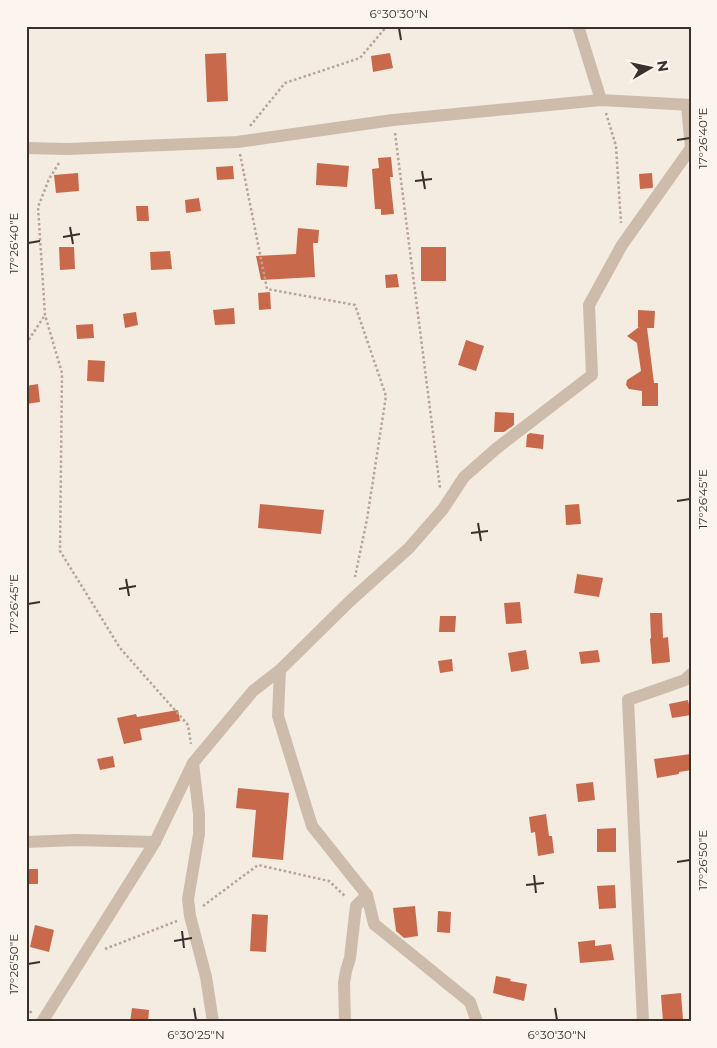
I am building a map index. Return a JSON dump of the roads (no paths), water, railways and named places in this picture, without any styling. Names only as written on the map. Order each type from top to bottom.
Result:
[{"type":"street","points":[[578,26],[601,100]]},
{"type":"street","points":[[26,148],[68,149],[237,142],[394,120],[601,100],[689,106],[691,148],[622,245],[589,305],[592,375],[497,448],[464,477],[442,509],[409,548],[350,601],[280,670],[253,691],[194,763],[155,842],[42,1022]]},
{"type":"street","points":[[280,670],[278,716],[312,826],[366,895],[374,924],[470,1002],[477,1022]]},
{"type":"street","points":[[643,1022],[628,700],[685,680],[691,674]]},
{"type":"street","points":[[194,763],[199,834],[188,899],[190,916],[206,977],[213,1022]]},
{"type":"street","points":[[26,842],[76,840],[155,842]]},
{"type":"street","points":[[346,1022],[344,983],[350,958],[356,906],[366,895]]}]
